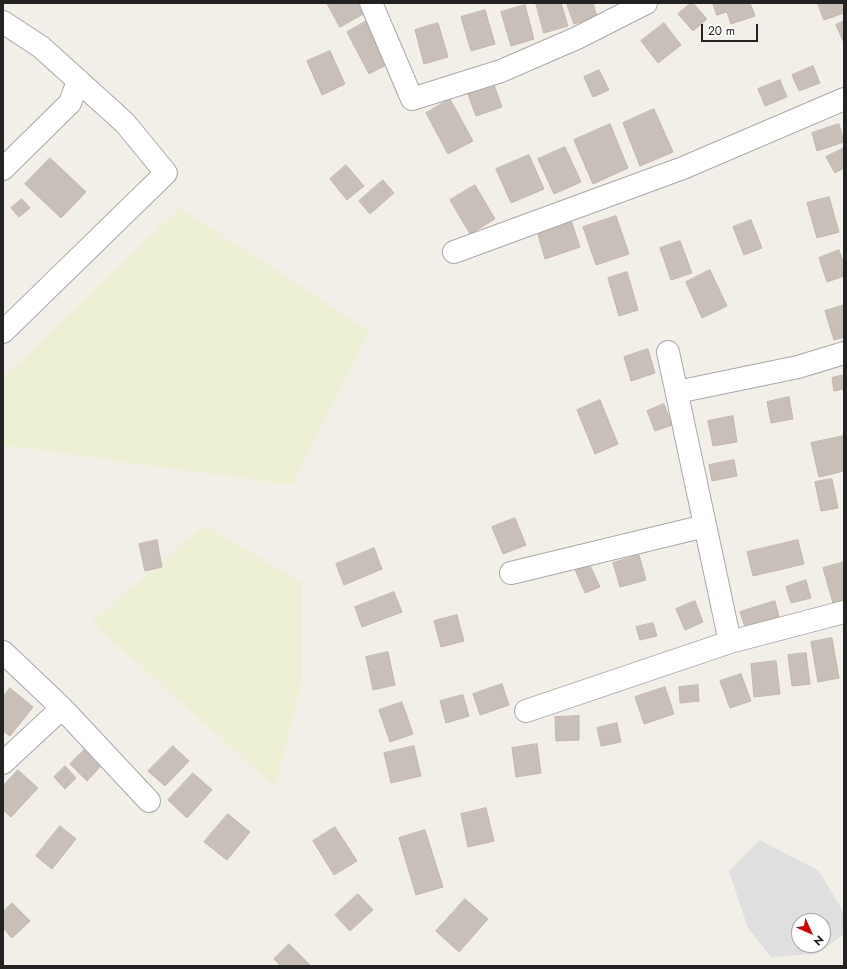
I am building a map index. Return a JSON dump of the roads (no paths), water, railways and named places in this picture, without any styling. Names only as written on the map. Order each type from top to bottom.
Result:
[{"type":"street","points":[[370,3],[412,99],[501,71],[577,38],[646,3]]},
{"type":"street","points":[[3,22],[41,47],[124,123],[166,173],[3,332]]},
{"type":"street","points":[[3,169],[70,103],[78,81]]},
{"type":"street","points":[[454,252],[683,168],[844,98]]},
{"type":"street","points":[[668,352],[730,642]]},
{"type":"street","points":[[677,392],[798,368],[844,353]]},
{"type":"street","points":[[511,573],[705,526]]},
{"type":"street","points":[[526,711],[730,642],[844,612]]},
{"type":"street","points":[[3,652],[62,708],[149,801]]},
{"type":"street","points":[[3,763],[62,708]]}]
